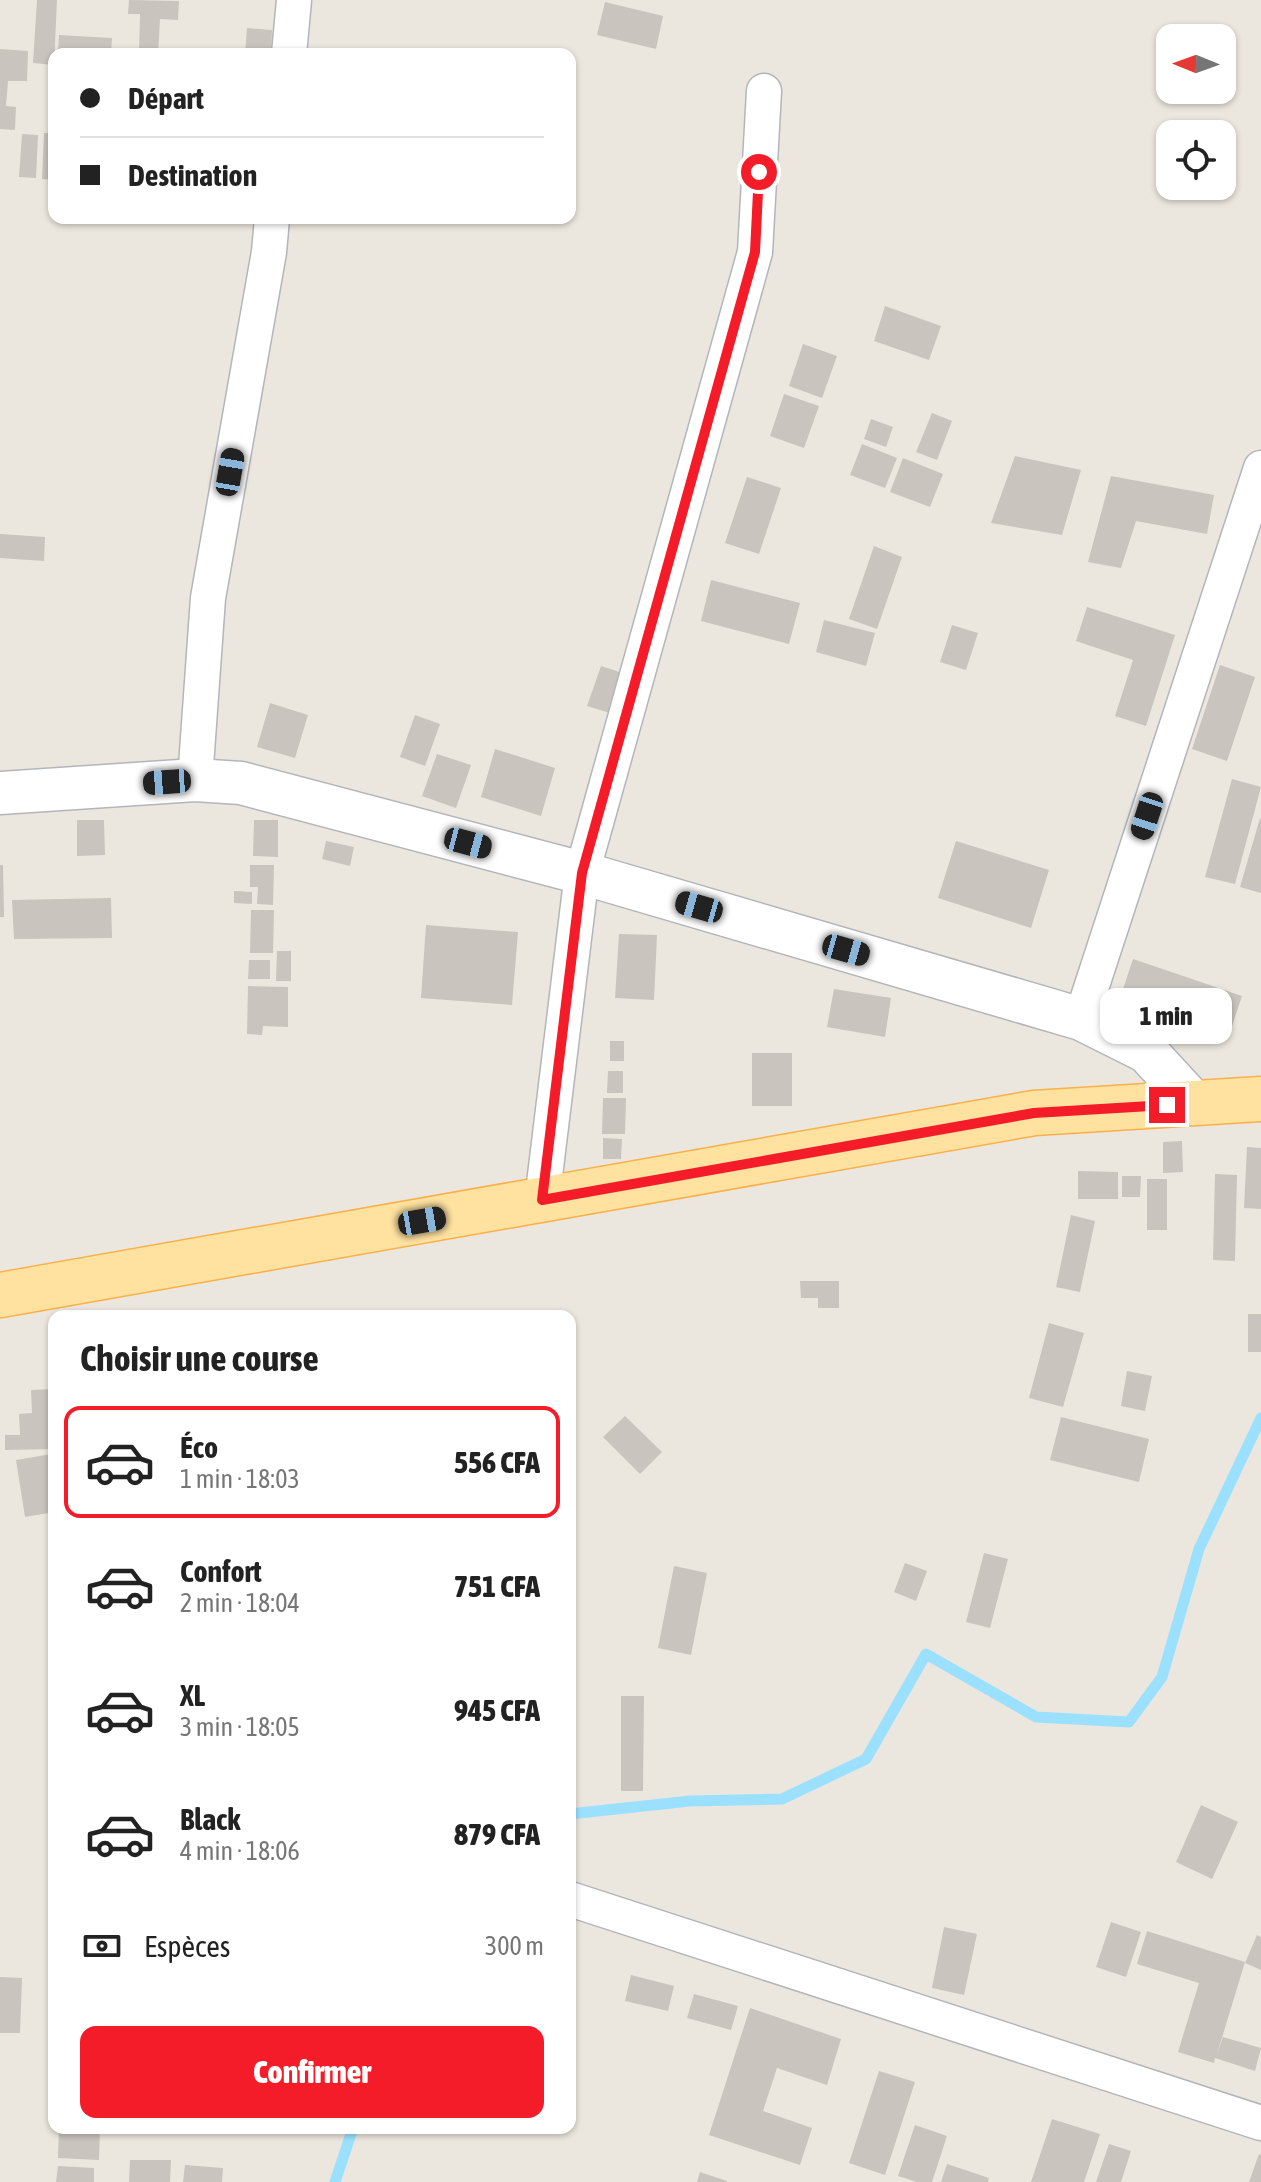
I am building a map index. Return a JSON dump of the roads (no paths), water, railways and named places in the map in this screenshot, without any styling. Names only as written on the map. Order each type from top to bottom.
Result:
[{"type":"main road","points":[[0,1295],[1034,1113],[1261,1099]]},
{"type":"street","points":[[290,48],[294,0]]},
{"type":"street","points":[[542,1200],[582,873],[755,252],[764,91]]},
{"type":"street","points":[[195,780],[208,598],[271,224]]},
{"type":"street","points":[[1081,1019],[1261,468]]},
{"type":"street","points":[[0,793],[195,780],[241,783],[582,873],[1081,1019],[1147,1052],[1194,1103]]},
{"type":"street","points":[[576,1901],[1261,2123]]},
{"type":"waterway","points":[[576,1813],[690,1801],[782,1799],[866,1759],[926,1654],[1036,1717],[1129,1722],[1162,1677],[1199,1549],[1261,1418]]},
{"type":"waterway","points":[[335,2182],[351,2134]]}]
